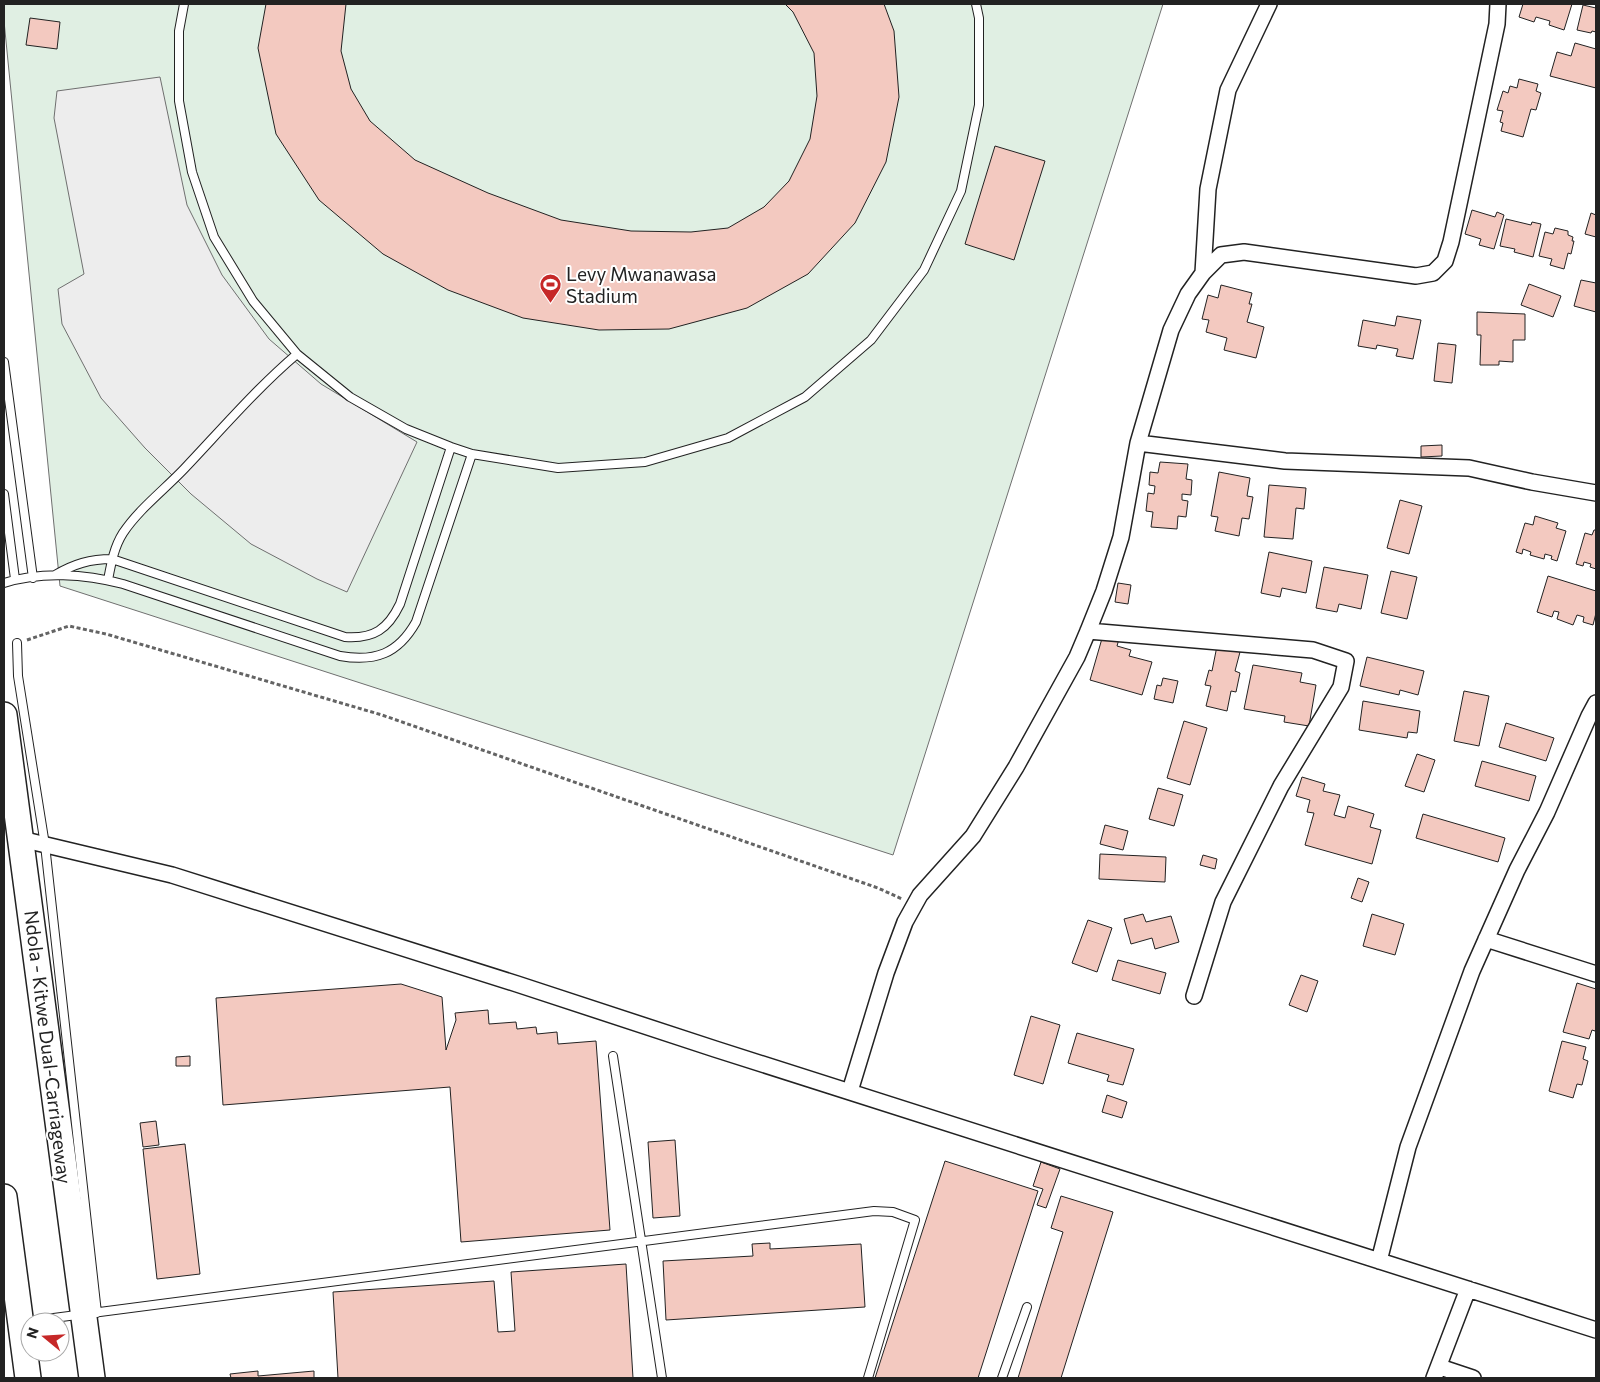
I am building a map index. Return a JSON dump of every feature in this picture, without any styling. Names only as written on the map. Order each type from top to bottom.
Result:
[{"type":"highway","name":"Ndola - Kitwe Dual-Carriageway","points":[[4,715],[90,1314],[92,1378]]},
{"type":"highway","points":[[4,1197],[20,1316]]},
{"type":"highway","points":[[26,1362],[28,1378]]},
{"type":"street","points":[[1203,273],[1208,189],[1228,90],[1269,4]]},
{"type":"street","points":[[850,1091],[894,949],[915,904],[942,869],[973,836],[1016,767],[1077,657],[1104,591],[1121,537],[1138,443],[1171,330],[1188,294],[1203,273],[1221,255],[1244,252],[1416,276],[1433,274],[1445,261],[1451,242],[1497,24],[1498,4]]},
{"type":"street","points":[[1138,443],[1285,461],[1469,468],[1532,482],[1596,493]]},
{"type":"street","points":[[1088,631],[1313,650],[1346,661],[1341,687],[1281,786],[1223,902],[1194,996]]},
{"type":"street","points":[[1379,1261],[1408,1147],[1472,971],[1516,870],[1538,831],[1596,703]]},
{"type":"street","points":[[21,839],[172,876],[517,984],[1596,1330]]},
{"type":"street","points":[[1486,939],[1596,974]]},
{"type":"street","points":[[1468,1289],[1437,1373],[1473,1378]]},
{"type":"lane","points":[[184,4],[179,31],[179,101],[192,172],[214,237],[253,302],[297,354],[350,397],[406,429],[472,454],[558,468],[644,462],[728,438],[805,397],[871,340],[924,270],[960,191],[979,105],[979,18],[976,4]]},
{"type":"lane","points":[[108,580],[112,559],[122,534],[131,522],[276,372],[297,354]]},
{"type":"lane","points":[[4,362],[33,578]]},
{"type":"lane","points":[[55,575],[87,560],[112,559],[345,637],[358,638],[372,634],[385,628],[400,604],[451,447]]},
{"type":"lane","points":[[4,583],[15,579],[55,575],[108,580],[340,656],[354,659],[384,654],[398,646],[408,636],[416,622],[472,454]]},
{"type":"lane","points":[[4,494],[15,579]]},
{"type":"lane","points":[[17,643],[18,676],[45,845],[90,1314]]},
{"type":"lane","points":[[613,1056],[662,1378]]},
{"type":"lane","points":[[70,1317],[874,1211],[893,1212],[915,1220],[868,1378]]},
{"type":"lane","points":[[1002,1378],[1027,1307]]},
{"type":"path","points":[[17,643],[69,626],[106,634],[382,715],[878,888],[915,904]]},
{"type":"green space","name":"Levy Mwanawasa Stadium","points":[[4,4],[1163,4],[893,855],[60,586],[4,21]]},
{"type":"shaded area","points":[[160,77],[187,205],[222,275],[269,339],[321,384],[417,442],[347,592],[317,579],[251,544],[191,494],[145,448],[101,398],[62,324],[58,289],[84,274],[54,118],[57,91]]},
{"type":"building","points":[[266,4],[346,4],[341,51],[351,89],[370,121],[415,160],[488,193],[561,220],[631,231],[691,232],[728,228],[764,207],[789,181],[810,139],[817,96],[814,53],[793,12],[785,4],[884,4],[894,31],[899,97],[886,162],[855,223],[808,274],[747,308],[669,329],[599,330],[523,318],[448,290],[383,254],[319,200],[276,134],[258,48]]},
{"type":"building","points":[[1523,4],[1572,4],[1564,30],[1549,25],[1550,21],[1536,17],[1534,22],[1519,17]]},
{"type":"building","points":[[1583,5],[1596,8],[1596,32],[1592,31],[1591,33],[1577,30]]},
{"type":"building","points":[[30,18],[60,22],[57,49],[26,45]]},
{"type":"building","points":[[1575,43],[1596,49],[1596,88],[1550,76],[1557,52],[1571,56]]},
{"type":"building","points":[[1519,79],[1538,84],[1536,91],[1541,93],[1536,110],[1531,109],[1523,137],[1501,131],[1503,123],[1500,122],[1503,111],[1497,110],[1503,91],[1508,93],[1510,86],[1517,88]]},
{"type":"building","points":[[995,146],[1045,161],[1014,260],[965,244]]},
{"type":"building","points":[[1472,210],[1495,217],[1497,212],[1504,215],[1494,249],[1479,245],[1481,239],[1465,234]]},
{"type":"building","points":[[1591,213],[1596,215],[1596,237],[1585,234]]},
{"type":"building","points":[[1506,219],[1531,225],[1532,222],[1541,224],[1533,257],[1514,252],[1515,249],[1500,246]]},
{"type":"building","points":[[1555,228],[1568,231],[1568,235],[1573,237],[1572,241],[1574,241],[1571,254],[1568,253],[1564,269],[1550,265],[1552,259],[1539,256],[1545,232],[1553,234]]},
{"type":"building","points":[[1581,280],[1596,283],[1596,312],[1574,306]]},
{"type":"building","points":[[1529,284],[1561,296],[1553,317],[1521,305]]},
{"type":"building","points":[[1221,285],[1252,293],[1249,304],[1252,304],[1247,322],[1264,327],[1256,358],[1224,350],[1227,338],[1206,332],[1209,320],[1202,319],[1208,295],[1218,298]]},
{"type":"building","points":[[1477,312],[1525,314],[1525,340],[1513,340],[1513,362],[1499,361],[1499,365],[1480,365],[1481,335],[1477,335]]},
{"type":"building","points":[[1397,316],[1421,320],[1413,359],[1396,356],[1398,349],[1377,345],[1376,349],[1358,346],[1363,320],[1395,326]]},
{"type":"building","points":[[1438,343],[1456,345],[1452,383],[1434,381]]},
{"type":"building","points":[[1442,445],[1442,456],[1421,457],[1421,446]]},
{"type":"building","points":[[1160,462],[1188,464],[1186,479],[1192,480],[1191,495],[1182,494],[1182,500],[1188,501],[1186,517],[1178,516],[1177,529],[1151,527],[1153,512],[1146,511],[1148,493],[1154,494],[1155,486],[1149,485],[1150,472],[1158,473]]},
{"type":"building","points":[[1219,472],[1250,478],[1247,496],[1253,497],[1249,519],[1242,518],[1239,536],[1215,531],[1218,517],[1211,516]]},
{"type":"building","points":[[1269,485],[1306,488],[1304,509],[1296,508],[1293,539],[1264,537]]},
{"type":"building","points":[[1400,500],[1422,506],[1409,554],[1387,548]]},
{"type":"building","points":[[1535,516],[1558,523],[1556,528],[1566,531],[1557,561],[1551,559],[1552,556],[1545,554],[1544,559],[1530,555],[1531,552],[1523,549],[1522,554],[1516,552],[1525,523],[1533,525]]},
{"type":"building","points":[[1594,530],[1596,530],[1596,569],[1590,567],[1591,564],[1584,562],[1583,566],[1576,564],[1585,533],[1592,535]]},
{"type":"building","points":[[1269,552],[1312,561],[1306,593],[1282,588],[1280,597],[1261,593]]},
{"type":"building","points":[[1324,567],[1368,575],[1361,609],[1339,604],[1337,612],[1316,608]]},
{"type":"building","points":[[1391,571],[1417,577],[1407,619],[1381,613]]},
{"type":"building","points":[[1548,576],[1596,591],[1596,613],[1593,625],[1583,622],[1584,617],[1577,615],[1573,625],[1557,619],[1559,612],[1554,611],[1552,617],[1537,612]]},
{"type":"building","points":[[1118,583],[1131,585],[1128,604],[1115,602]]},
{"type":"building","points":[[1103,635],[1119,639],[1117,646],[1131,650],[1129,656],[1152,662],[1142,695],[1090,680]]},
{"type":"building","points":[[1217,646],[1240,652],[1235,671],[1240,673],[1236,692],[1231,691],[1227,711],[1206,706],[1211,686],[1205,685],[1209,670],[1212,671]]},
{"type":"building","points":[[1367,657],[1424,671],[1418,695],[1400,690],[1399,695],[1360,686]]},
{"type":"building","points":[[1253,665],[1302,673],[1300,682],[1316,685],[1309,726],[1284,722],[1285,716],[1244,709]]},
{"type":"building","points":[[1163,678],[1178,681],[1173,703],[1154,699],[1157,685],[1161,686]]},
{"type":"building","points":[[1464,691],[1489,696],[1479,746],[1454,741]]},
{"type":"building","points":[[1363,701],[1420,711],[1417,733],[1408,732],[1407,738],[1359,730]]},
{"type":"building","points":[[1184,721],[1207,728],[1190,785],[1167,778]]},
{"type":"building","points":[[1506,723],[1554,738],[1546,761],[1499,747]]},
{"type":"building","points":[[1417,754],[1435,760],[1424,792],[1405,786]]},
{"type":"building","points":[[1482,761],[1536,776],[1529,801],[1475,786]]},
{"type":"building","points":[[1302,777],[1325,784],[1323,791],[1340,795],[1334,815],[1345,818],[1348,806],[1374,814],[1370,827],[1381,830],[1372,864],[1305,845],[1314,813],[1307,812],[1310,800],[1296,796]]},
{"type":"building","points":[[1158,788],[1183,795],[1174,826],[1149,819]]},
{"type":"building","points":[[1423,814],[1505,838],[1498,862],[1416,838]]},
{"type":"building","points":[[1105,825],[1128,831],[1123,850],[1100,844]]},
{"type":"building","points":[[1100,854],[1166,857],[1165,882],[1099,879]]},
{"type":"building","points":[[1203,855],[1217,859],[1215,869],[1200,865]]},
{"type":"building","points":[[1358,878],[1369,882],[1362,902],[1351,898]]},
{"type":"building","points":[[1143,914],[1146,922],[1171,916],[1179,942],[1155,949],[1152,938],[1131,944],[1124,919]]},
{"type":"building","points":[[1372,914],[1404,924],[1395,955],[1363,946]]},
{"type":"building","points":[[1088,920],[1112,928],[1097,972],[1072,963]]},
{"type":"building","points":[[1118,960],[1166,973],[1160,994],[1112,980]]},
{"type":"building","points":[[1301,975],[1318,981],[1307,1012],[1289,1005]]},
{"type":"building","points":[[1577,983],[1596,989],[1596,1028],[1595,1031],[1592,1030],[1589,1039],[1563,1032]]},
{"type":"building","points":[[401,984],[442,997],[446,1050],[456,1020],[455,1013],[488,1010],[489,1024],[516,1022],[517,1029],[536,1027],[537,1034],[557,1032],[558,1044],[596,1041],[610,1230],[461,1242],[450,1087],[223,1105],[216,998]]},
{"type":"building","points":[[1031,1016],[1060,1025],[1043,1084],[1014,1075]]},
{"type":"building","points":[[1077,1033],[1134,1049],[1123,1085],[1107,1081],[1109,1075],[1068,1063]]},
{"type":"building","points":[[1562,1041],[1586,1047],[1583,1059],[1588,1061],[1582,1085],[1577,1084],[1573,1098],[1549,1091]]},
{"type":"building","points":[[190,1056],[190,1066],[176,1066],[176,1057]]},
{"type":"building","points":[[1107,1095],[1127,1102],[1122,1118],[1102,1112]]},
{"type":"building","points":[[156,1121],[159,1145],[143,1147],[140,1123]]},
{"type":"building","points":[[675,1140],[680,1216],[653,1218],[648,1142]]},
{"type":"building","points":[[185,1144],[200,1274],[157,1279],[143,1149]]},
{"type":"building","points":[[945,1161],[1038,1191],[978,1378],[875,1378]]},
{"type":"building","points":[[1041,1162],[1060,1169],[1046,1208],[1037,1205],[1043,1189],[1033,1186]]},
{"type":"building","points":[[1061,1196],[1113,1212],[1061,1378],[1018,1378],[1063,1232],[1051,1228]]},
{"type":"building","points":[[770,1243],[770,1249],[861,1244],[865,1307],[666,1320],[663,1261],[753,1256],[752,1244]]},
{"type":"building","points":[[626,1264],[633,1378],[338,1378],[333,1292],[494,1281],[498,1332],[515,1331],[511,1272]]},
{"type":"building","points":[[258,1371],[258,1376],[314,1371],[314,1378],[231,1378],[230,1374]]},
{"type":"place","name":"Levy Mwanawasa Stadium","points":[[550,304]]}]
